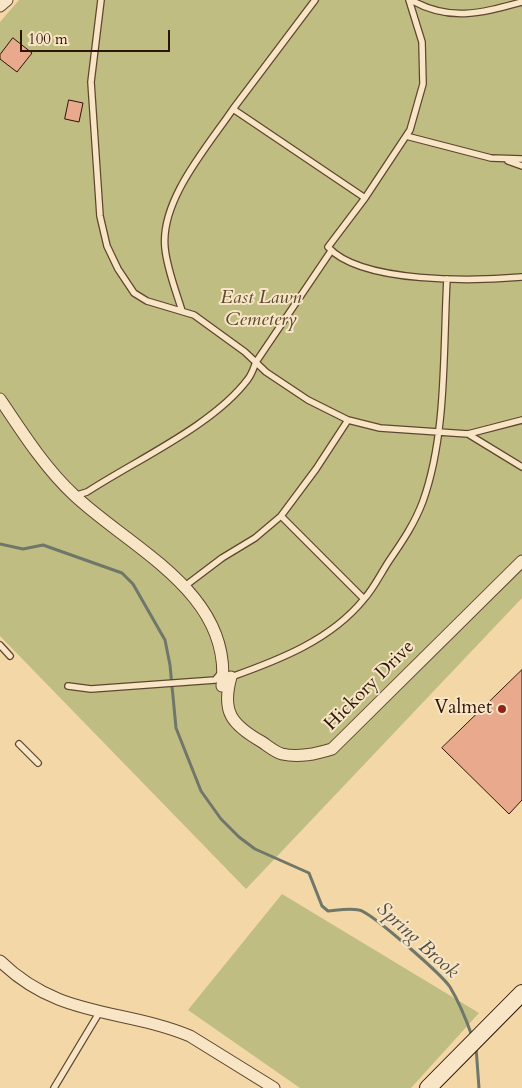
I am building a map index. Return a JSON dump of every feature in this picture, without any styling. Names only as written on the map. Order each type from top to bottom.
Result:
[{"type":"street","points":[[0,6],[7,0]]},
{"type":"street","name":"Hickory Drive","points":[[0,399],[52,472],[74,496],[151,556],[194,595],[218,641],[228,673],[228,710],[241,731],[281,754],[308,756],[332,749],[522,561]]},
{"type":"street","name":"Hickory Drive","points":[[222,686],[228,673]]},
{"type":"street","points":[[0,961],[19,977],[43,992],[70,1004],[99,1013],[176,1030],[190,1036],[274,1088]]},
{"type":"street","points":[[428,1088],[522,993]]},
{"type":"lane","points":[[101,0],[91,82],[100,216],[107,246],[134,293],[147,301],[194,315],[256,362],[266,372],[308,400],[348,420],[380,428],[468,434],[522,420]]},
{"type":"lane","points":[[182,311],[165,248],[165,223],[183,182],[233,109],[315,0]]},
{"type":"lane","points":[[410,0],[442,12],[465,15],[522,2]]},
{"type":"lane","points":[[410,0],[422,42],[423,84],[410,130],[365,198],[328,246],[335,254],[371,269],[467,281],[522,277]]},
{"type":"lane","points":[[233,109],[365,198]]},
{"type":"lane","points":[[406,136],[490,158],[522,159]]},
{"type":"lane","points":[[503,159],[522,166]]},
{"type":"lane","points":[[74,496],[87,492],[216,410],[249,378],[256,362],[331,250]]},
{"type":"lane","points":[[68,686],[91,688],[216,680],[228,673],[280,659],[307,644],[345,618],[364,599],[412,525],[423,500],[437,432],[445,356],[447,279]]},
{"type":"lane","points":[[185,586],[222,558],[255,538],[281,516],[316,469],[348,420]]},
{"type":"lane","points":[[468,434],[522,467]]},
{"type":"lane","points":[[281,516],[364,599]]},
{"type":"lane","points":[[0,645],[10,656]]},
{"type":"lane","points":[[19,744],[38,763]]},
{"type":"lane","points":[[54,1088],[99,1013]]},
{"type":"green space","name":"East Lawn Cemetery","points":[[19,0],[522,0],[522,598],[246,889],[0,636],[0,22]]},
{"type":"green space","points":[[282,894],[479,1013],[411,1088],[300,1088],[188,1010]]},
{"type":"building","points":[[13,38],[32,53],[17,72],[0,59],[0,55]]},
{"type":"building","points":[[69,100],[83,103],[79,122],[65,119]]},
{"type":"building","name":"Valmet","points":[[522,670],[522,800],[509,814],[442,748]]},
{"type":"waterway","name":"Spring Brook","points":[[0,544],[23,549],[43,545],[122,573],[133,584],[165,640],[170,665],[176,728],[201,791],[221,819],[239,837],[255,849],[309,873],[322,906],[328,911],[348,909],[366,913],[406,945],[450,987],[472,1036]]},
{"type":"waterway","name":"Spring Brook","points":[[476,1047],[479,1088]]},
{"type":"place","name":"Valmet","points":[[502,709]]}]
